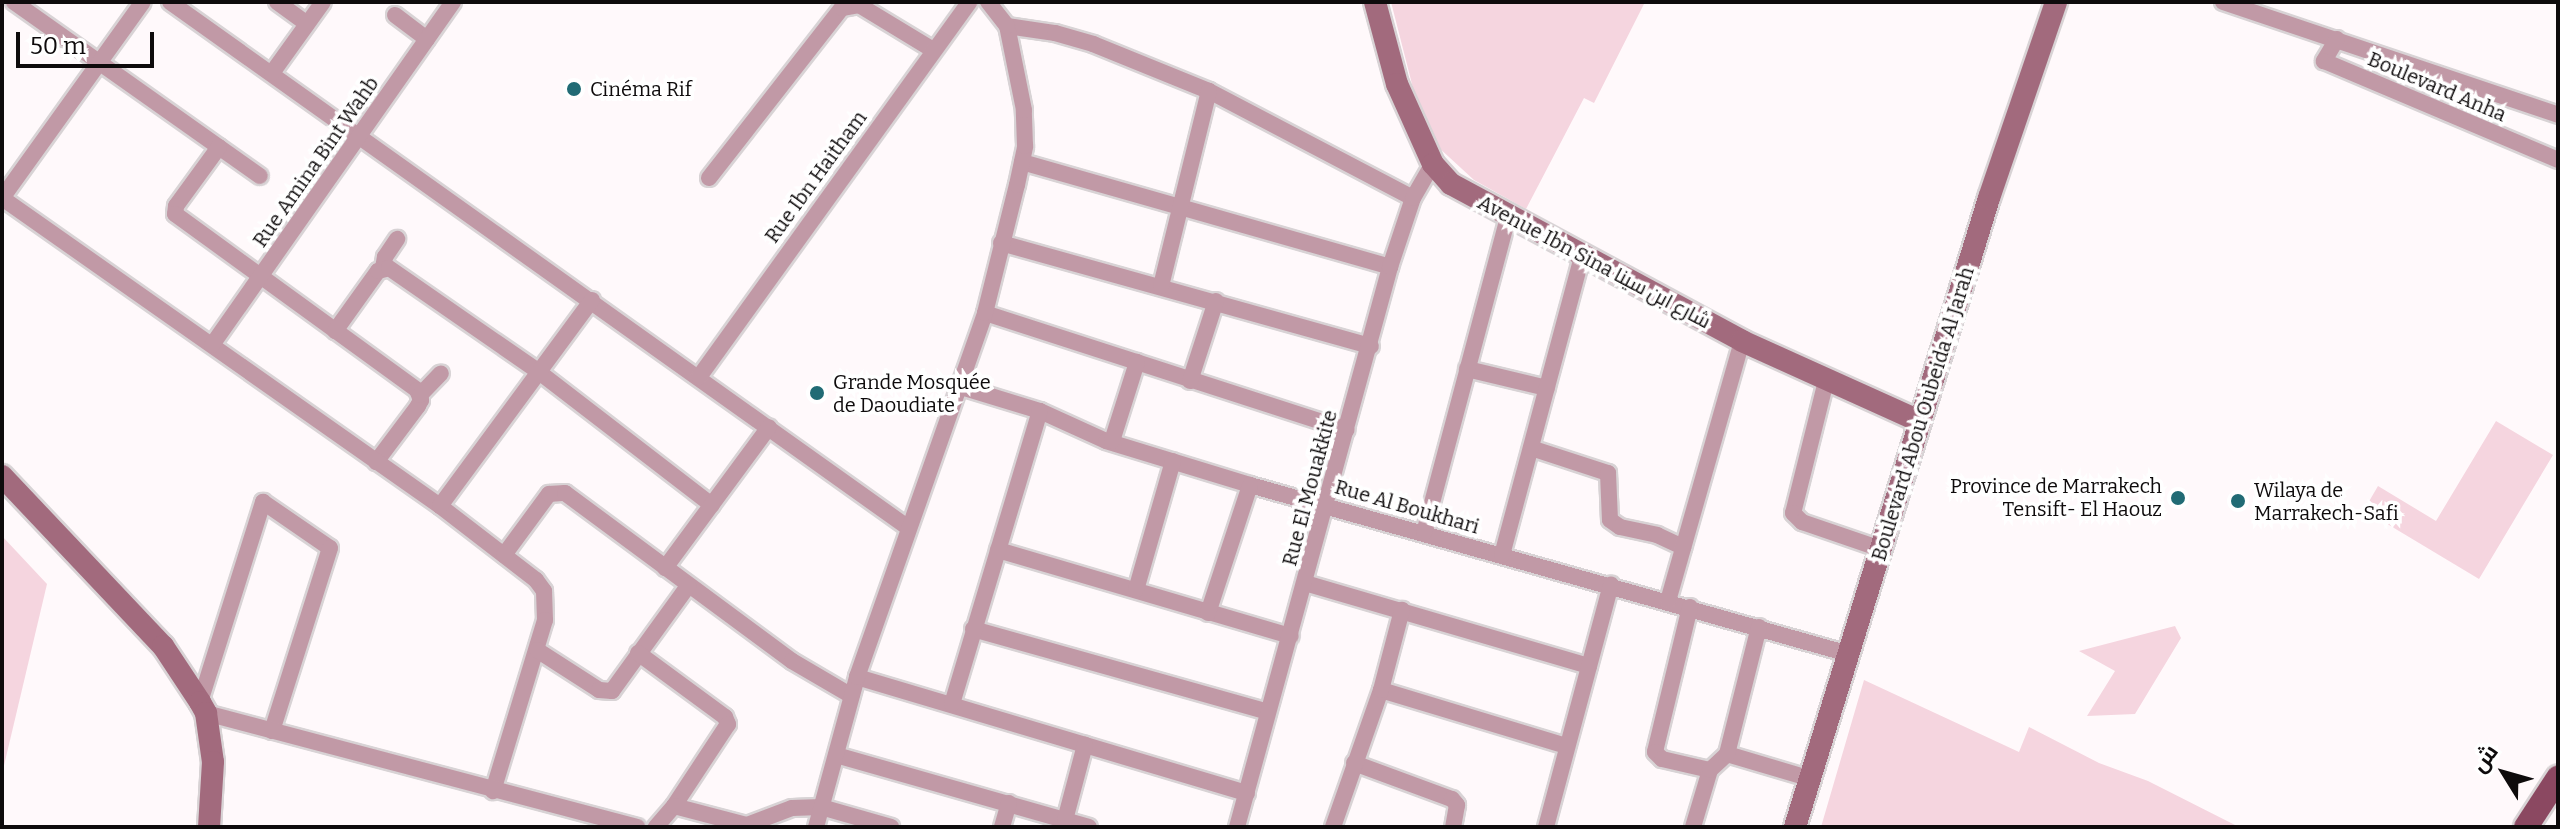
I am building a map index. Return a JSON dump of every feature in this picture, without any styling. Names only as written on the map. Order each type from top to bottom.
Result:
[{"type":"main road","points":[[2526,827],[2558,778]]},
{"type":"street","points":[[14,2],[101,60],[260,176]]},
{"type":"street","points":[[143,2],[2,198],[440,506],[504,555],[544,591],[545,620],[493,791]]},
{"type":"street","points":[[277,2],[307,24]]},
{"type":"street","points":[[272,73],[323,2]]},
{"type":"street","name":"Rue Amina Bint Wahb","points":[[212,345],[453,2]]},
{"type":"street","name":"Rue Ibn Haitham","points":[[699,377],[969,2]]},
{"type":"street","points":[[816,827],[857,677],[907,527],[939,448],[985,313],[1022,162],[1024,110],[1007,26],[988,2]]},
{"type":"street","name":"Avenue Ibn Sina شارع ابن سينا","points":[[1375,2],[1397,84],[1433,164],[1451,184],[1742,341],[1919,421]]},
{"type":"street","name":"Boulevard Abou Oubeida Al Jarah","points":[[1795,827],[1989,198],[2056,2]]},
{"type":"street","name":"Boulevard Anha","points":[[2223,2],[2558,115]]},
{"type":"street","points":[[177,4],[907,527]]},
{"type":"street","points":[[709,178],[842,8],[859,5],[933,50]]},
{"type":"street","points":[[395,15],[427,39]]},
{"type":"street","points":[[1007,26],[1055,33],[1093,44],[1209,91],[1413,198]]},
{"type":"street","name":"Boulevard Anha","points":[[2337,39],[2324,61],[2558,160]]},
{"type":"street","points":[[1161,286],[1209,91]]},
{"type":"street","points":[[219,147],[176,206],[175,214],[420,395]]},
{"type":"street","points":[[1022,162],[1390,267]]},
{"type":"street","name":"Rue El Mouakkite","points":[[1237,827],[1371,346],[1390,267],[1413,198],[1433,164]]},
{"type":"street","points":[[1424,533],[1508,217]]},
{"type":"street","points":[[335,331],[383,268],[385,257],[397,239]]},
{"type":"street","points":[[1001,243],[1371,346]]},
{"type":"street","points":[[1502,555],[1582,257]]},
{"type":"street","points":[[383,268],[405,278],[539,372],[712,505]]},
{"type":"street","points":[[440,506],[592,300]]},
{"type":"street","points":[[1190,381],[1216,301]]},
{"type":"street","points":[[985,313],[1347,430]]},
{"type":"street","points":[[1668,601],[1742,341]]},
{"type":"street","points":[[1112,441],[1137,362]]},
{"type":"street","points":[[1467,369],[1547,388]]},
{"type":"street","points":[[376,462],[418,406],[420,395],[441,373]]},
{"type":"street","points":[[1826,381],[1793,513],[1802,522],[1881,549]]},
{"type":"street","name":"Rue Al Boukhari","points":[[958,386],[1040,411],[1106,441],[1250,485],[1849,654]]},
{"type":"street","points":[[952,704],[1040,411]]},
{"type":"street","points":[[665,568],[769,427]]},
{"type":"street","points":[[1531,448],[1608,473],[1610,520],[1620,527],[1657,535],[1683,547]]},
{"type":"street","points":[[1136,590],[1173,461]]},
{"type":"street","points":[[2,476],[163,646],[203,708],[213,762],[209,827]]},
{"type":"street","points":[[1208,613],[1250,485]]},
{"type":"street","points":[[504,555],[549,494],[558,492],[792,661],[852,696]]},
{"type":"street","points":[[203,708],[263,502],[330,548],[272,731]]},
{"type":"street","points":[[998,550],[1291,636]]},
{"type":"street","points":[[1305,583],[1589,666]]},
{"type":"street","points":[[1550,826],[1567,746],[1611,585]]},
{"type":"street","points":[[537,650],[607,693],[617,688],[638,653],[688,586]]},
{"type":"street","points":[[1690,607],[1655,752],[1662,759],[1710,770]]},
{"type":"street","points":[[1333,827],[1381,690],[1402,610]]},
{"type":"street","points":[[1693,827],[1710,770],[1727,754],[1759,627]]},
{"type":"street","points":[[973,629],[1268,712]]},
{"type":"street","points":[[638,653],[727,720],[726,728],[674,806],[656,827]]},
{"type":"street","points":[[857,677],[1247,793]]},
{"type":"street","points":[[1381,690],[1567,746]]},
{"type":"street","points":[[203,708],[272,731],[637,827]]},
{"type":"street","points":[[1065,820],[1085,745]]},
{"type":"street","points":[[1727,754],[1808,778]]},
{"type":"street","points":[[836,755],[1089,827]]},
{"type":"street","points":[[1354,763],[1452,799],[1457,805],[1453,827]]},
{"type":"street","points":[[1002,827],[1009,803]]},
{"type":"street","points":[[674,806],[747,825],[792,808],[821,807],[891,827]]},
{"type":"shaded area","points":[[1391,2],[1645,2],[1594,103],[1584,98],[1526,209],[1474,180],[1437,146],[1414,92]]},
{"type":"shaded area","points":[[2496,421],[2553,455],[2479,579],[2364,510],[2378,486],[2436,521]]},
{"type":"shaded area","points":[[2,536],[47,584],[2,774]]},
{"type":"shaded area","points":[[2175,626],[2181,638],[2135,714],[2087,716],[2115,671],[2079,651]]},
{"type":"shaded area","points":[[1864,680],[2019,752],[2029,727],[2099,763],[2148,781],[2239,827],[1821,827]]},
{"type":"place","name":"Cinéma Rif","points":[[574,89]]},
{"type":"place","name":"Grande Mosquée de Daoudiate","points":[[817,393]]},
{"type":"place","name":"Province de Marrakech Tensift- El Haouz","points":[[2178,498]]},
{"type":"place","name":"Wilaya de Marrakech-Safi","points":[[2238,501]]}]
